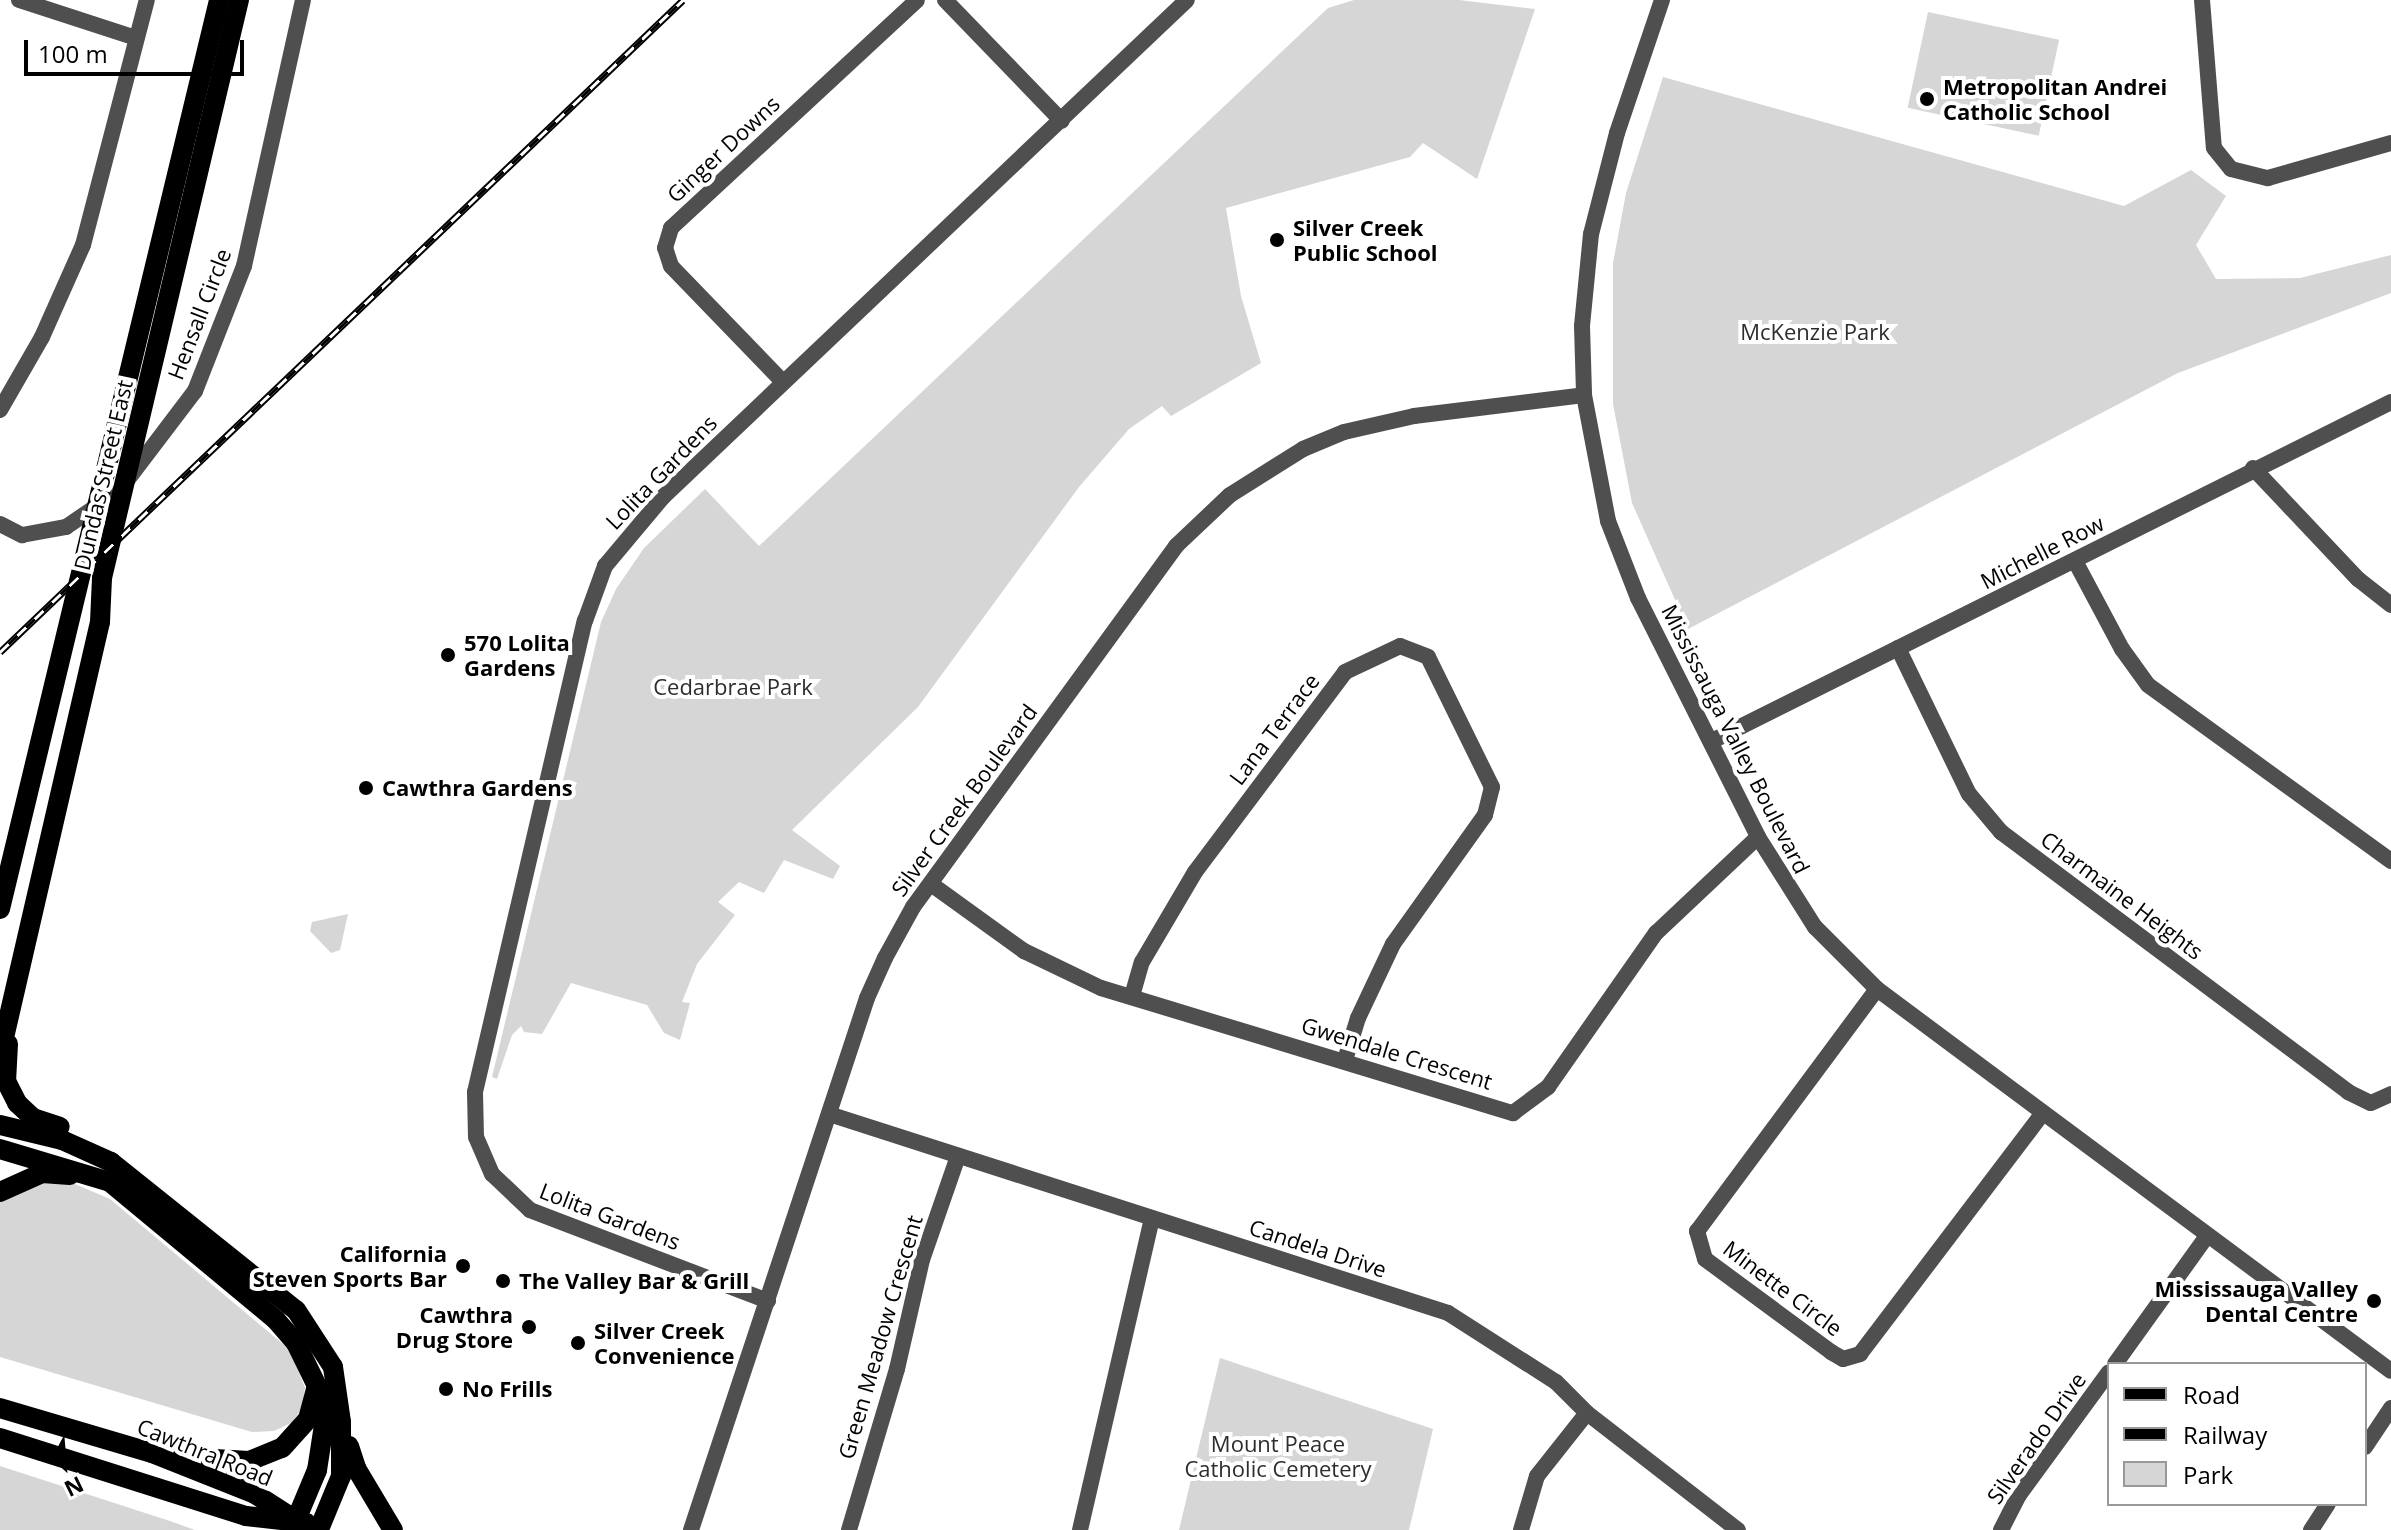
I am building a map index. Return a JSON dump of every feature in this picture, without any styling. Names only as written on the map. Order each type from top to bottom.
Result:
[{"type":"main road","name":"Dundas Street East","points":[[0,909],[75,610],[219,0]]},
{"type":"main road","name":"Dundas Street East","points":[[0,1055],[100,622],[102,578],[239,0]]},
{"type":"main road","points":[[15,993],[4,1067],[10,1091],[33,1118],[87,1136],[93,1151]]},
{"type":"main road","points":[[0,1125],[93,1151],[296,1310],[333,1367],[341,1422],[341,1476],[323,1528]]},
{"type":"main road","points":[[0,1149],[90,1177],[135,1199],[276,1320],[296,1343],[317,1386],[324,1425],[321,1448],[296,1520]]},
{"type":"main road","points":[[0,1192],[42,1173],[90,1177]]},
{"type":"main road","points":[[152,1453],[235,1462],[272,1452],[308,1419],[317,1386]]},
{"type":"main road","name":"Cawthra Road","points":[[0,1408],[152,1453],[255,1494],[296,1520]]},
{"type":"main road","points":[[341,1422],[356,1468],[393,1530]]},
{"type":"main road","name":"Cawthra Road","points":[[0,1438],[246,1516],[296,1520],[323,1528]]},
{"type":"street","points":[[19,0],[136,38]]},
{"type":"street","points":[[0,410],[42,337],[83,245],[147,0]]},
{"type":"street","name":"Hensall Circle","points":[[0,524],[22,535],[66,527],[119,491],[195,391],[244,266],[303,0]]},
{"type":"street","name":"Ginger Downs","points":[[783,382],[671,266],[665,248],[671,228],[917,0]]},
{"type":"street","points":[[945,0],[1062,121]]},
{"type":"street","name":"Lolita Gardens","points":[[768,1301],[530,1210],[492,1174],[476,1137],[475,1092],[585,621],[605,566],[663,497],[1187,0]]},
{"type":"street","name":"Mississauga Valley Boulevard","points":[[1662,0],[1617,133],[1591,234],[1582,326],[1584,395],[1608,521],[1638,598],[1758,837],[1815,927],[1877,989],[2391,1371]]},
{"type":"street","points":[[2202,0],[2214,148],[2231,169],[2268,178],[2391,143]]},
{"type":"street","name":"Silver Creek Boulevard","points":[[691,1530],[867,998],[913,907],[1176,546],[1230,495],[1303,449],[1381,422],[1584,395]]},
{"type":"street","name":"Michelle Row","points":[[1712,741],[2075,561],[2253,468],[2391,402]]},
{"type":"street","points":[[2253,468],[2358,579],[2391,605]]},
{"type":"street","points":[[2075,561],[2122,649],[2148,685],[2391,861]]},
{"type":"street","name":"Lana Terrace","points":[[1132,996],[1142,962],[1195,872],[1345,672],[1400,646],[1428,657],[1492,787],[1485,815],[1393,944],[1358,1018],[1345,1060]]},
{"type":"street","name":"Charmaine Heights","points":[[1898,648],[1969,794],[2001,832],[2348,1092],[2371,1103],[2391,1094]]},
{"type":"street","name":"Gwendale Crescent","points":[[931,884],[1024,951],[1101,988],[1513,1113],[1532,1103],[1656,933],[1758,837]]},
{"type":"street","name":"Minette Circle","points":[[1877,989],[1697,1231],[1705,1259],[1831,1352],[1843,1359],[1860,1354],[2042,1114]]},
{"type":"street","name":"Candela Drive","points":[[829,1114],[1448,1313],[1556,1382],[1587,1413],[1738,1530]]},
{"type":"street","name":"Green Meadow Crescent","points":[[849,1530],[897,1369],[922,1260],[958,1156]]},
{"type":"street","points":[[1080,1530],[1152,1218]]},
{"type":"street","name":"Silverado Drive","points":[[2116,1362],[2207,1236]]},
{"type":"street","name":"Silverado Drive","points":[[2001,1530],[2019,1495],[2107,1375]]},
{"type":"street","points":[[2367,1444],[2391,1408]]},
{"type":"street","points":[[1521,1530],[1537,1476],[1587,1413]]},
{"type":"street","points":[[2311,1530],[2327,1506]]},
{"type":"green space","name":"Cedarbrae Park","points":[[1354,0],[1459,0],[1535,9],[1477,179],[1423,143],[1410,157],[1226,208],[1241,296],[1261,363],[1171,416],[1162,406],[1129,429],[1079,487],[918,707],[792,830],[840,866],[833,879],[784,860],[764,893],[739,882],[718,902],[735,915],[697,964],[682,1002],[690,1003],[680,1040],[664,1033],[647,1005],[571,983],[542,1034],[524,1032],[521,1026],[512,1035],[497,1079],[492,1077],[601,622],[616,589],[644,548],[705,489],[759,546],[1328,8]]},
{"type":"green space","points":[[1928,12],[2059,40],[2039,136],[1908,108]]},
{"type":"green space","name":"McKenzie Park","points":[[1663,77],[2124,206],[2191,170],[2226,196],[2196,245],[2216,279],[2300,278],[2391,255],[2391,293],[2178,373],[1688,629],[1632,503],[1613,404],[1613,263],[1626,193]]},
{"type":"green space","points":[[348,914],[340,950],[331,953],[310,931],[312,922]]},
{"type":"green space","points":[[68,1181],[110,1199],[290,1350],[305,1388],[302,1409],[291,1423],[274,1431],[252,1432],[0,1357],[0,1200],[39,1182]]},
{"type":"green space","name":"Mount Peace Catholic Cemetery","points":[[1220,1358],[1433,1429],[1409,1530],[1179,1530]]},
{"type":"green space","points":[[0,1466],[170,1521],[195,1530],[0,1530]]},
{"type":"railway","points":[[0,652],[683,0]]},
{"type":"place","name":"Metropolitan Andrei Catholic School","points":[[1927,99]]},
{"type":"place","name":"Silver Creek Public School","points":[[1277,240]]},
{"type":"place","name":"570 Lolita Gardens","points":[[448,655]]},
{"type":"place","name":"Cawthra Gardens","points":[[366,788]]},
{"type":"place","name":"California Steven Sports Bar","points":[[463,1266]]},
{"type":"place","name":"The Valley Bar & Grill","points":[[503,1281]]},
{"type":"place","name":"Mississauga Valley Dental Centre","points":[[2374,1301]]},
{"type":"place","name":"Cawthra Drug Store","points":[[529,1327]]},
{"type":"place","name":"Silver Creek Convenience","points":[[578,1343]]},
{"type":"place","name":"No Frills","points":[[446,1389]]}]
